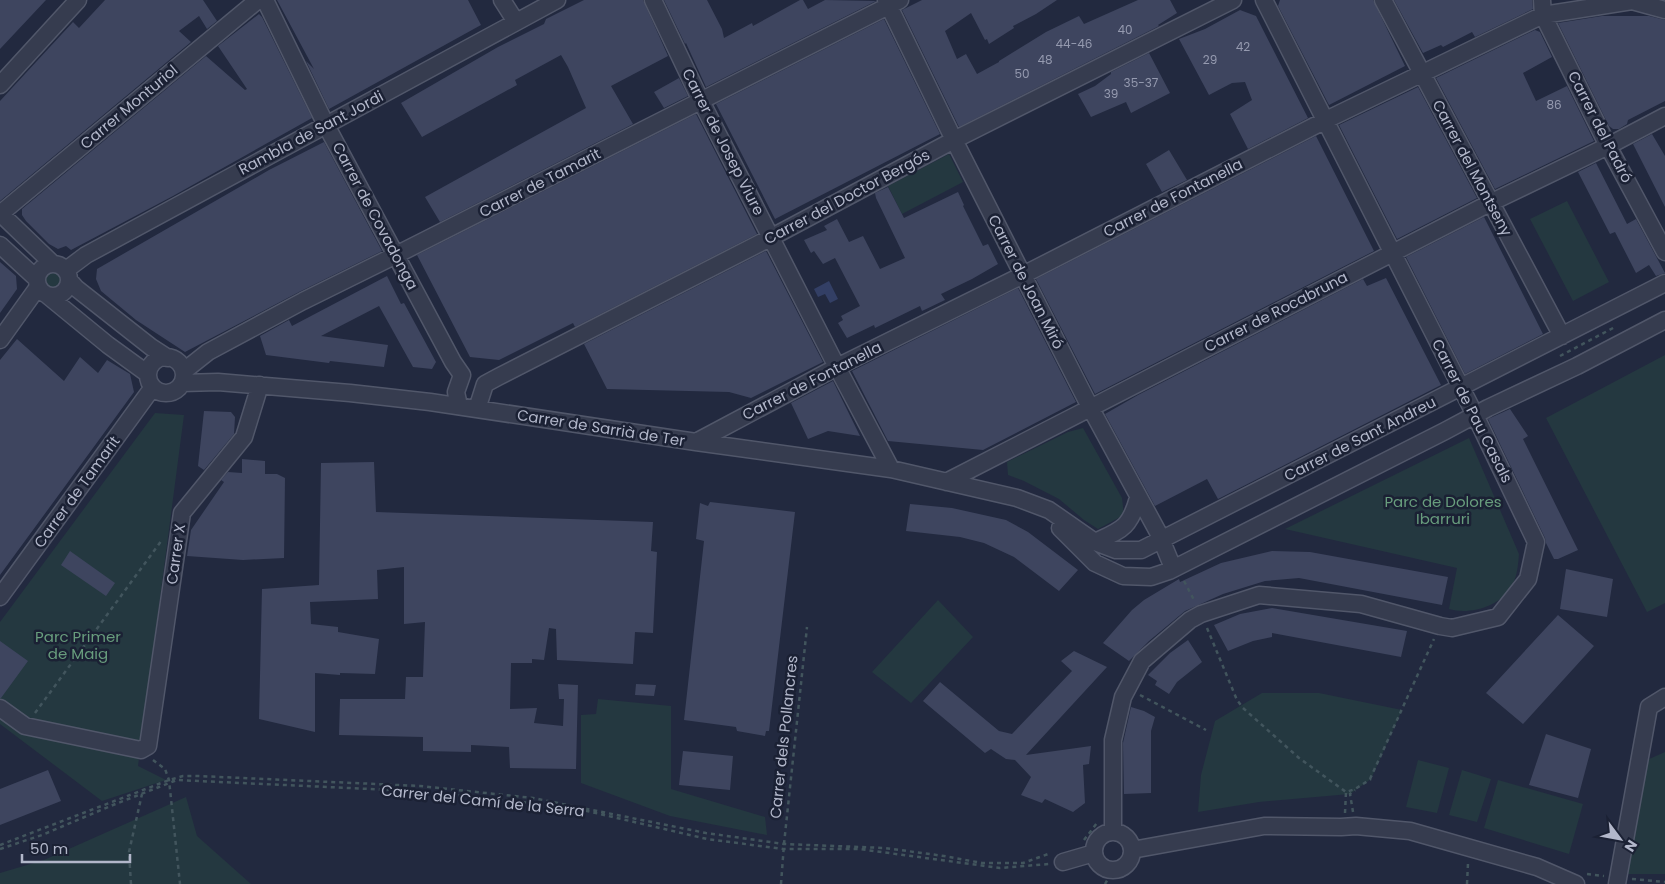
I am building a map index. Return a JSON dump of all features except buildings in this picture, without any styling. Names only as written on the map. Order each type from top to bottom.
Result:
[{"type":"street","points":[[0,84],[78,0]]},
{"type":"street","name":"Carrer Monturiol","points":[[0,214],[258,0]]},
{"type":"street","name":"Carrer de Covadonga","points":[[265,0],[326,125],[453,362],[462,375],[456,392],[458,406]]},
{"type":"street","points":[[502,0],[516,22]]},
{"type":"street","name":"Rambla de Sant Jordi","points":[[62,271],[86,255],[558,0]]},
{"type":"street","name":"Carrer de Josep Viure","points":[[653,0],[701,101],[772,236],[837,367],[892,469]]},
{"type":"street","name":"Carrer del Doctor Bergós","points":[[477,409],[486,384],[954,140],[1233,0]]},
{"type":"street","name":"Carrer de Pau Casals","points":[[1114,827],[1113,740],[1123,697],[1142,661],[1190,620],[1201,614],[1259,595],[1361,604],[1452,628],[1498,618],[1528,579],[1536,542],[1475,415],[1264,0]]},
{"type":"street","name":"Carrer del Montseny","points":[[1383,0],[1562,336]]},
{"type":"street","name":"Carrer de Fontanella","points":[[696,442],[837,367],[1023,275],[1326,120],[1423,74],[1542,7],[1632,1],[1665,10]]},
{"type":"street","name":"Carrer de Tamarit","points":[[183,377],[208,352],[303,301],[701,101],[891,2]]},
{"type":"street","name":"Carrer de Joan Miró","points":[[891,2],[954,140],[1090,407],[1162,540],[1172,565]]},
{"type":"street","name":"Carrer del Padró","points":[[1542,7],[1608,146],[1665,252]]},
{"type":"street","name":"Carrer de Rocabruna","points":[[946,482],[1490,203],[1665,116]]},
{"type":"street","points":[[0,214],[62,271],[76,288],[151,347],[176,361],[183,377],[179,388],[168,393],[157,391],[150,381],[41,287],[0,245]]},
{"type":"street","points":[[0,340],[41,287],[40,270],[48,264],[62,271]]},
{"type":"street","points":[[41,287],[52,296],[66,290],[62,271]]},
{"type":"street","name":"Carrer de Sant Andreu","points":[[1162,540],[1665,283]]},
{"type":"street","name":"Carrer de Sant Andreu","points":[[1172,565],[1577,366],[1665,320]]},
{"type":"street","points":[[150,381],[152,365],[159,359],[168,358]]},
{"type":"street","name":"Carrer de Sarrià de Ter","points":[[183,377],[218,382],[350,393],[458,406],[892,469],[1017,498],[1050,510],[1095,542],[1116,550],[1141,550],[1162,540]]},
{"type":"street","name":"Carrer de Tamarit","points":[[0,597],[150,381]]},
{"type":"street","name":"Carrer X","points":[[145,748],[182,513],[244,437],[260,385]]},
{"type":"street","name":"Carrer de Sarrià de Ter","points":[[1017,498],[1063,530],[1095,563],[1123,576],[1151,577],[1172,565]]},
{"type":"street","points":[[1095,542],[1123,529],[1134,512],[1138,498]]},
{"type":"street","points":[[1618,881],[1649,706],[1665,698]]},
{"type":"street","points":[[0,708],[25,726],[145,748]]},
{"type":"street","points":[[1132,850],[1264,826],[1343,820],[1356,826],[1410,831],[1581,879]]},
{"type":"street","points":[[1114,827],[1124,835],[1131,844],[1132,850],[1132,856],[1125,866],[1109,877],[1107,870],[1098,863],[1094,853],[1097,840],[1114,827]]},
{"type":"street","points":[[1057,858],[1094,853]]},
{"type":"path","points":[[25,726],[165,537]]},
{"type":"path","points":[[1172,565],[1182,578],[1201,614],[1243,708],[1299,758],[1346,792]]},
{"type":"path","points":[[1343,820],[1354,815],[1350,794],[1371,779],[1440,626]]},
{"type":"path","name":"Carrer dels Pollancres","points":[[781,884],[807,627]]},
{"type":"path","points":[[1127,689],[1206,730]]},
{"type":"path","points":[[145,748],[165,769],[169,782],[180,884]]},
{"type":"path","points":[[0,845],[183,776],[198,776],[420,786],[533,798],[706,833],[784,844],[885,848],[982,863],[1024,863],[1057,858]]},
{"type":"path","points":[[1346,792],[1356,789],[1371,779]]},
{"type":"path","name":"Carrer del Camí de la Serra","points":[[0,849],[42,836],[169,782],[199,780],[413,791],[500,800],[587,811],[707,839],[783,850],[859,849],[1000,868],[1057,858]]},
{"type":"path","points":[[1343,820],[1346,792]]},
{"type":"path","points":[[131,884],[129,852],[142,794]]},
{"type":"path","points":[[1078,845],[1089,835],[1097,823],[1114,827]]},
{"type":"path","points":[[1467,884],[1467,866],[1472,849]]},
{"type":"path","points":[[1581,879],[1665,882]]},
{"type":"green space","points":[[949,154],[963,182],[902,214],[888,186]]},
{"type":"green space","points":[[1567,201],[1609,282],[1573,301],[1530,219]]},
{"type":"green space","points":[[49,270],[57,270],[63,276],[63,284],[57,290],[49,290],[43,284],[43,276]]},
{"type":"green space","points":[[1665,355],[1665,603],[1647,612],[1546,418]]},
{"type":"green space","name":"Parc Primer de Maig","points":[[155,413],[184,415],[138,766],[166,780],[102,801],[0,724],[0,622]]},
{"type":"green space","points":[[1083,428],[1122,498],[1124,515],[1098,529],[1059,499],[1008,475],[1007,462],[1068,432]]},
{"type":"green space","name":"Parc de Dolores Ibarruri","points":[[1469,438],[1519,554],[1517,572],[1510,589],[1491,605],[1465,611],[1449,609],[1457,568],[1285,529]]},
{"type":"green space","points":[[938,600],[973,637],[911,703],[872,672]]},
{"type":"green space","points":[[1262,693],[1319,693],[1402,710],[1371,779],[1350,794],[1259,802],[1198,812],[1201,775],[1215,721]]},
{"type":"green space","points":[[598,699],[671,706],[671,789],[765,817],[767,835],[670,816],[581,783],[581,715],[596,714]]},
{"type":"green space","points":[[1665,752],[1665,874],[1627,874],[1647,760]]},
{"type":"green space","points":[[1418,760],[1449,768],[1437,813],[1406,807]]},
{"type":"green space","points":[[1462,770],[1491,779],[1477,822],[1449,815]]},
{"type":"green space","points":[[1498,780],[1583,804],[1569,854],[1484,828]]},
{"type":"green space","points":[[186,797],[197,836],[251,884],[0,884],[0,873],[44,860]]},
{"type":"water","points":[[829,281],[838,299],[830,303],[825,294],[818,297],[814,289]]}]
